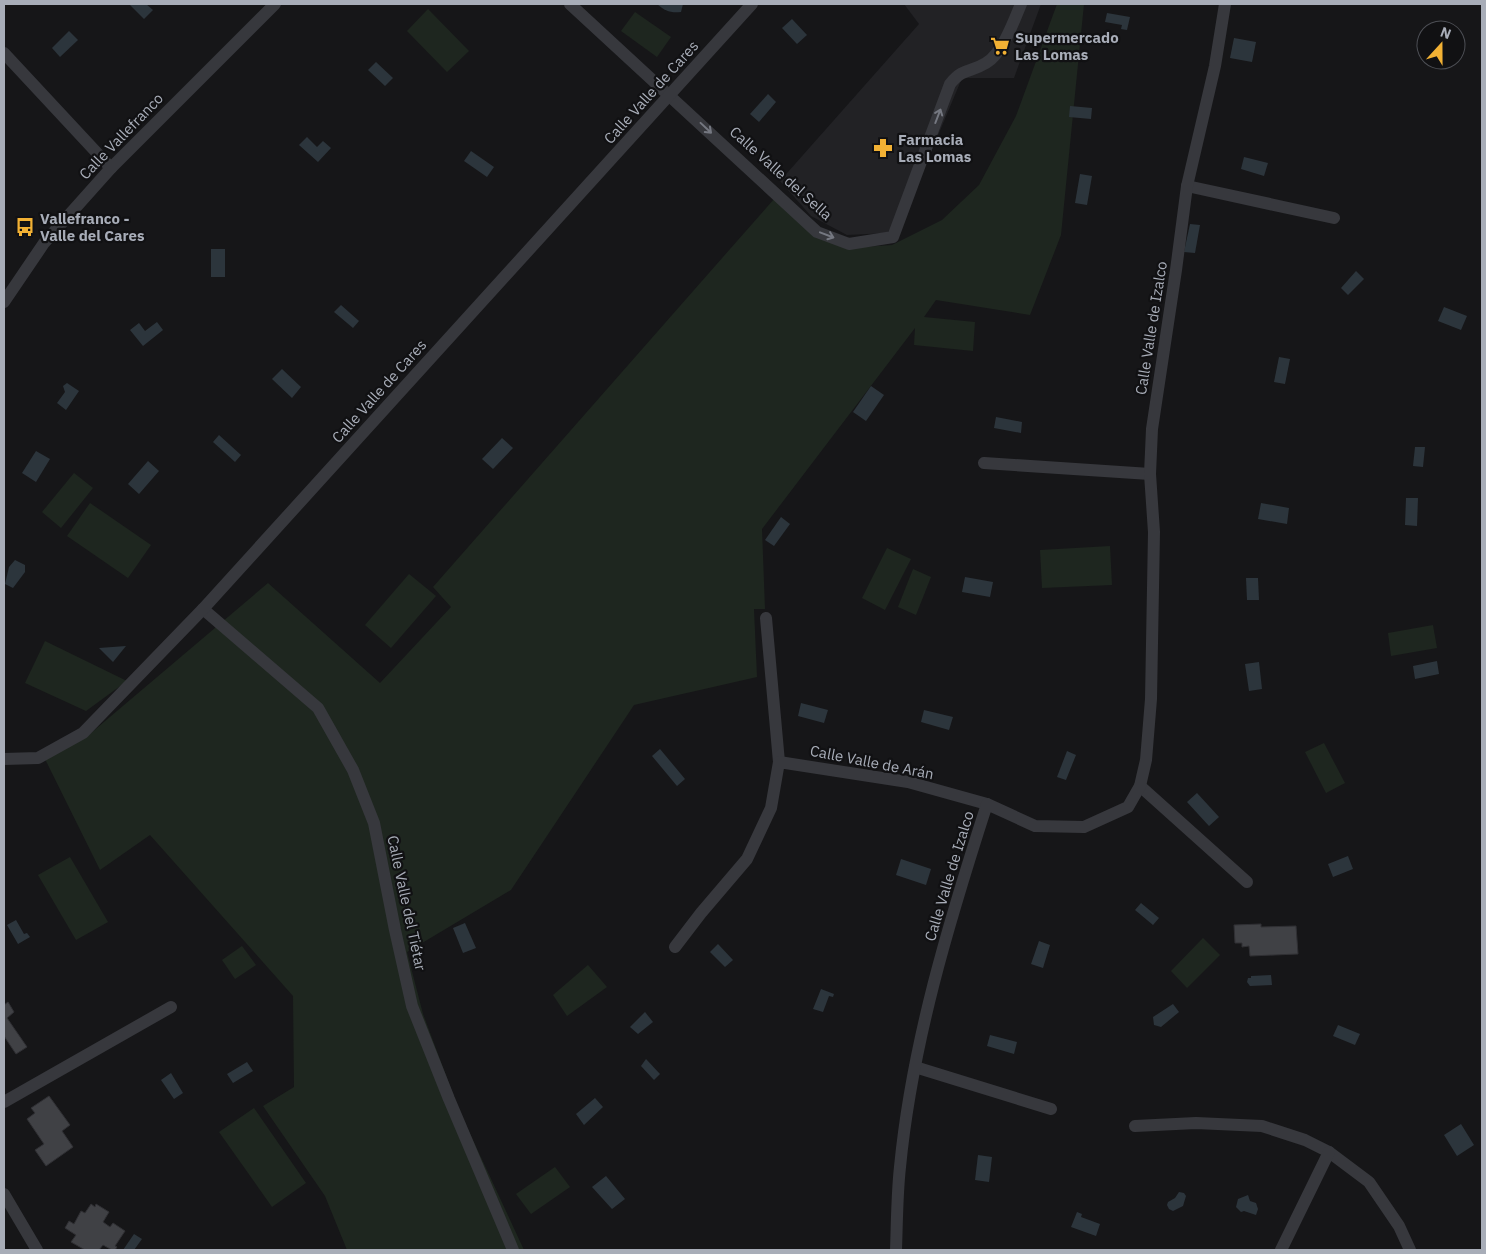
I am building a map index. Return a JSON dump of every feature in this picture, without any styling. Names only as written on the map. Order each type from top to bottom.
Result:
[{"type":"street","name":"Calle Vallefranco","points":[[4,302],[44,243],[111,168],[274,4]]},
{"type":"street","name":"Calle Valle del Sella","points":[[570,4],[817,232],[849,244],[893,237],[950,84],[962,72],[987,63],[998,51],[1021,4]]},
{"type":"street","name":"Calle Valle de Cares","points":[[4,759],[38,758],[83,733],[203,609],[752,4]]},
{"type":"street","name":"Calle Valle de Izalco","points":[[896,1250],[900,1167],[915,1067],[929,1002],[965,872],[987,804],[1036,826],[1084,827],[1128,807],[1140,786],[1146,760],[1151,699],[1154,532],[1150,474],[1152,429],[1187,186],[1215,66],[1225,4]]},
{"type":"street","points":[[4,53],[111,168]]},
{"type":"street","points":[[1187,186],[1334,218]]},
{"type":"street","points":[[984,463],[1150,474]]},
{"type":"street","name":"Calle Valle del Tiétar","points":[[203,609],[318,708],[353,770],[374,823],[412,1006],[513,1250]]},
{"type":"street","points":[[675,947],[747,859],[771,808],[779,762],[766,618]]},
{"type":"street","name":"Calle Valle de Arán","points":[[779,762],[908,782],[987,804]]},
{"type":"street","points":[[1140,786],[1247,882]]},
{"type":"street","points":[[4,1102],[171,1007]]},
{"type":"street","points":[[915,1067],[1051,1108]]},
{"type":"street","points":[[1135,1126],[1196,1123],[1262,1126],[1305,1140],[1329,1152],[1369,1182],[1399,1226],[1410,1250]]},
{"type":"street","points":[[1281,1250],[1329,1152]]},
{"type":"street","points":[[4,1194],[38,1250]]},
{"type":"shaded area","points":[[129,4],[146,4],[153,10],[144,19]]},
{"type":"shaded area","points":[[657,4],[683,4],[681,12],[671,12]]},
{"type":"shaded area","points":[[904,4],[1041,4],[1014,78],[962,78],[909,205],[888,233],[847,235],[811,216],[780,181],[919,24]]},
{"type":"shaded area","points":[[1057,4],[1084,4],[1061,235],[1030,315],[936,300],[924,317],[975,322],[973,351],[914,345],[915,328],[762,529],[765,609],[754,609],[757,677],[634,705],[511,890],[407,952],[423,1014],[459,1110],[524,1250],[347,1250],[325,1196],[263,1106],[294,1087],[293,996],[150,835],[100,870],[45,759],[91,733],[268,583],[380,683],[451,607],[433,587],[774,199],[848,248],[892,245],[942,220],[979,185],[1016,116]]},
{"type":"shaded area","points":[[428,9],[469,51],[447,72],[407,31]]},
{"type":"shaded area","points":[[635,12],[671,37],[657,57],[621,31]]},
{"type":"shaded area","points":[[1107,13],[1130,17],[1127,30],[1121,29],[1122,25],[1105,22]]},
{"type":"shaded area","points":[[792,19],[807,35],[797,44],[782,28]]},
{"type":"shaded area","points":[[69,31],[78,40],[60,57],[52,48]]},
{"type":"shaded area","points":[[1234,38],[1256,42],[1252,62],[1230,58]]},
{"type":"shaded area","points":[[376,62],[393,78],[385,86],[368,70]]},
{"type":"shaded area","points":[[768,94],[776,102],[759,122],[750,114]]},
{"type":"shaded area","points":[[1070,106],[1092,108],[1091,119],[1069,117]]},
{"type":"shaded area","points":[[307,137],[317,147],[323,141],[331,148],[318,162],[299,145]]},
{"type":"shaded area","points":[[471,151],[494,167],[487,177],[464,161]]},
{"type":"shaded area","points":[[1244,157],[1268,163],[1264,176],[1241,169]]},
{"type":"shaded area","points":[[1080,174],[1092,176],[1087,205],[1075,203]]},
{"type":"shaded area","points":[[1190,224],[1200,225],[1195,253],[1184,252]]},
{"type":"shaded area","points":[[211,249],[225,249],[225,277],[211,277]]},
{"type":"shaded area","points":[[1356,271],[1364,279],[1348,295],[1341,288]]},
{"type":"shaded area","points":[[341,305],[359,321],[353,328],[334,312]]},
{"type":"shaded area","points":[[1444,307],[1467,316],[1461,330],[1438,321]]},
{"type":"shaded area","points":[[157,322],[163,330],[143,346],[130,330],[139,323],[145,331]]},
{"type":"shaded area","points":[[1279,357],[1290,359],[1285,384],[1274,382]]},
{"type":"shaded area","points":[[282,369],[301,387],[292,398],[272,379]]},
{"type":"shaded area","points":[[67,383],[79,391],[66,410],[57,403],[65,392],[63,386]]},
{"type":"shaded area","points":[[871,386],[884,395],[866,421],[853,412]]},
{"type":"shaded area","points":[[996,417],[1022,422],[1021,433],[994,428]]},
{"type":"shaded area","points":[[219,435],[241,455],[235,462],[213,442]]},
{"type":"shaded area","points":[[502,438],[513,448],[493,469],[482,459]]},
{"type":"shaded area","points":[[1415,447],[1425,447],[1423,467],[1413,466]]},
{"type":"shaded area","points":[[36,451],[50,459],[36,482],[22,473]]},
{"type":"shaded area","points":[[148,461],[159,471],[139,494],[128,484]]},
{"type":"shaded area","points":[[74,473],[93,488],[61,528],[42,512]]},
{"type":"shaded area","points":[[1406,498],[1418,498],[1417,526],[1405,525]]},
{"type":"shaded area","points":[[90,503],[151,545],[128,578],[67,536]]},
{"type":"shaded area","points":[[1261,503],[1289,508],[1287,524],[1258,519]]},
{"type":"shaded area","points":[[781,517],[790,524],[774,546],[765,540]]},
{"type":"shaded area","points":[[1110,546],[1112,585],[1042,588],[1040,550]]},
{"type":"shaded area","points":[[887,548],[911,559],[885,610],[862,598]]},
{"type":"shaded area","points":[[15,560],[25,565],[25,572],[13,588],[5,584],[9,567]]},
{"type":"shaded area","points":[[913,569],[931,577],[916,615],[898,607]]},
{"type":"shaded area","points":[[409,574],[436,596],[391,648],[365,625]]},
{"type":"shaded area","points":[[965,577],[993,582],[990,597],[962,592]]},
{"type":"shaded area","points":[[1246,578],[1258,578],[1259,600],[1247,600]]},
{"type":"shaded area","points":[[1433,625],[1437,648],[1391,656],[1388,633]]},
{"type":"shaded area","points":[[45,641],[127,681],[86,711],[25,683]]},
{"type":"shaded area","points":[[126,646],[113,662],[99,648]]},
{"type":"shaded area","points":[[1437,661],[1439,674],[1415,679],[1413,666]]},
{"type":"shaded area","points":[[1259,662],[1262,689],[1249,691],[1245,664]]},
{"type":"shaded area","points":[[801,703],[828,710],[824,723],[798,716]]},
{"type":"shaded area","points":[[924,710],[953,717],[949,730],[921,722]]},
{"type":"shaded area","points":[[1324,743],[1345,783],[1326,793],[1305,752]]},
{"type":"shaded area","points":[[660,749],[685,779],[677,786],[652,756]]},
{"type":"shaded area","points":[[1067,751],[1076,755],[1066,780],[1057,777]]},
{"type":"shaded area","points":[[1197,793],[1219,817],[1209,826],[1187,802]]},
{"type":"shaded area","points":[[1348,856],[1353,869],[1333,877],[1328,864]]},
{"type":"shaded area","points":[[70,857],[108,922],[76,940],[38,875]]},
{"type":"shaded area","points":[[901,859],[931,869],[926,885],[896,875]]},
{"type":"shaded area","points":[[1141,903],[1159,918],[1153,925],[1135,910]]},
{"type":"shaded area","points":[[16,920],[24,934],[27,933],[30,937],[18,944],[7,925]]},
{"type":"shaded area","points":[[465,923],[476,948],[463,953],[453,928]]},
{"type":"shaded area","points":[[1203,938],[1220,955],[1187,988],[1171,971]]},
{"type":"shaded area","points":[[1039,941],[1050,945],[1043,968],[1031,964]]},
{"type":"shaded area","points":[[718,944],[733,960],[725,967],[710,952]]},
{"type":"shaded area","points":[[242,946],[256,965],[235,979],[222,960]]},
{"type":"shaded area","points":[[588,965],[607,987],[567,1016],[553,995]]},
{"type":"shaded area","points":[[1271,975],[1272,985],[1250,986],[1247,982],[1251,976]]},
{"type":"shaded area","points":[[821,989],[834,994],[833,997],[829,996],[823,1012],[813,1009]]},
{"type":"shaded area","points":[[1173,1004],[1179,1012],[1161,1027],[1154,1025],[1153,1017]]},
{"type":"shaded area","points":[[645,1012],[653,1022],[638,1034],[630,1027]]},
{"type":"shaded area","points":[[1338,1025],[1360,1034],[1355,1045],[1333,1036]]},
{"type":"shaded area","points":[[990,1035],[1017,1042],[1014,1054],[987,1046]]},
{"type":"shaded area","points":[[646,1059],[660,1074],[654,1080],[641,1066]]},
{"type":"shaded area","points":[[247,1062],[253,1071],[233,1083],[227,1074]]},
{"type":"shaded area","points":[[171,1073],[183,1093],[174,1099],[161,1080]]},
{"type":"shaded area","points":[[595,1098],[603,1107],[584,1125],[576,1114]]},
{"type":"shaded area","points":[[254,1108],[306,1183],[272,1207],[219,1132]]},
{"type":"shaded area","points":[[1461,1124],[1474,1145],[1457,1156],[1444,1135]]},
{"type":"shaded area","points":[[978,1155],[992,1157],[989,1182],[975,1180]]},
{"type":"shaded area","points":[[555,1167],[570,1187],[531,1214],[516,1194]]},
{"type":"shaded area","points":[[606,1176],[625,1199],[612,1209],[592,1187]]},
{"type":"shaded area","points":[[1179,1192],[1184,1193],[1186,1196],[1183,1206],[1173,1211],[1167,1205]]},
{"type":"shaded area","points":[[1248,1195],[1250,1201],[1256,1203],[1258,1209],[1256,1215],[1244,1211],[1241,1212],[1236,1207],[1238,1199]]},
{"type":"shaded area","points":[[1077,1212],[1082,1214],[1081,1217],[1100,1224],[1096,1236],[1071,1227]]},
{"type":"shaded area","points":[[134,1234],[142,1239],[134,1250],[123,1250]]},
{"type":"building","points":[[1261,924],[1261,927],[1296,926],[1298,954],[1250,956],[1249,946],[1242,947],[1242,943],[1235,943],[1234,925]]},
{"type":"building","points":[[8,1002],[14,1012],[7,1018],[27,1047],[16,1054],[4,1036],[4,1005]]},
{"type":"building","points":[[49,1096],[70,1125],[62,1131],[73,1147],[46,1166],[35,1150],[44,1144],[27,1119],[35,1113],[31,1108]]},
{"type":"building","points":[[91,1204],[95,1207],[96,1204],[109,1212],[103,1222],[110,1227],[113,1223],[125,1231],[115,1246],[117,1247],[115,1250],[103,1245],[99,1250],[85,1250],[71,1242],[76,1235],[65,1228],[69,1221],[74,1224],[81,1211],[85,1213]]},
{"type":"place","name":"Supermercado Las Lomas","points":[[1000,46]]},
{"type":"place","name":"Farmacia Las Lomas","points":[[883,148]]},
{"type":"place","name":"Vallefranco - Valle del Cares","points":[[25,227]]}]
